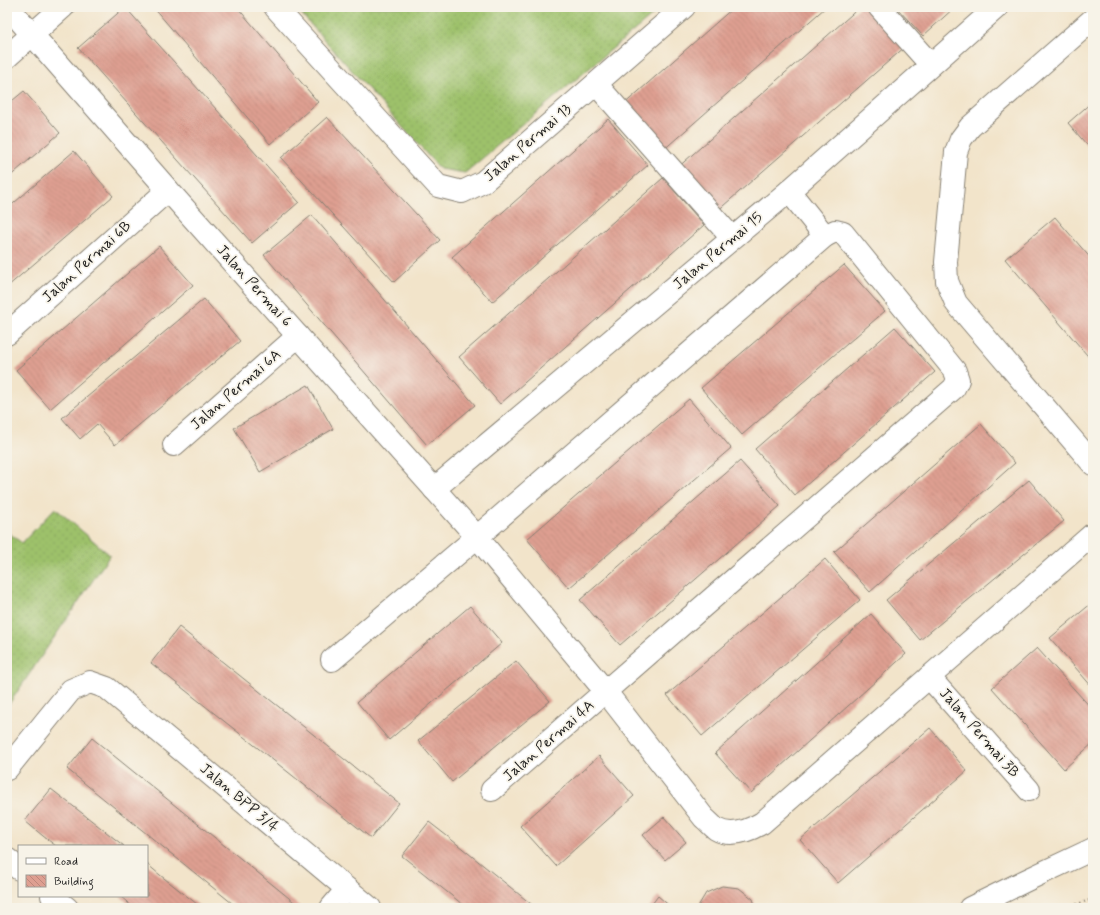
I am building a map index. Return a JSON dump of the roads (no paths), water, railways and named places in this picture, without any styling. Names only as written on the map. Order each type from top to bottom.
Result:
[{"type":"street","name":"Jalan Permai 6","points":[[8,7],[168,190],[477,537],[606,692],[704,818],[717,829],[732,834],[748,831],[762,823],[929,677],[1091,541]]},
{"type":"street","points":[[7,57],[64,7]]},
{"type":"street","name":"Jalan Permai 13","points":[[275,7],[438,186],[462,192],[484,182],[684,7]]},
{"type":"street","points":[[880,7],[931,65]]},
{"type":"street","name":"Jalan Permai 15","points":[[434,489],[789,191],[997,7]]},
{"type":"street","points":[[1093,19],[970,127],[961,139],[956,152],[946,262],[948,282],[956,304],[1093,464]]},
{"type":"street","points":[[596,84],[732,238]]},
{"type":"street","name":"Jalan Permai 6B","points":[[7,334],[168,190]]},
{"type":"street","points":[[332,660],[477,537],[825,236],[789,191]]},
{"type":"street","name":"Jalan Permai 4A","points":[[492,790],[954,388],[958,380],[955,371],[843,233],[835,231],[825,236]]},
{"type":"street","name":"Jalan Permai 6A","points":[[174,445],[298,336]]},
{"type":"street","name":"Jalan Permai 3B","points":[[929,677],[1029,790]]},
{"type":"street","name":"Jalan BPP 3/4","points":[[7,769],[72,690],[90,682],[107,688],[370,908]]},
{"type":"street","points":[[970,908],[1093,849]]},
{"type":"street","points":[[7,859],[18,868]]},
{"type":"street","points":[[331,908],[347,889]]},
{"type":"street","points":[[53,897],[67,908]]}]
